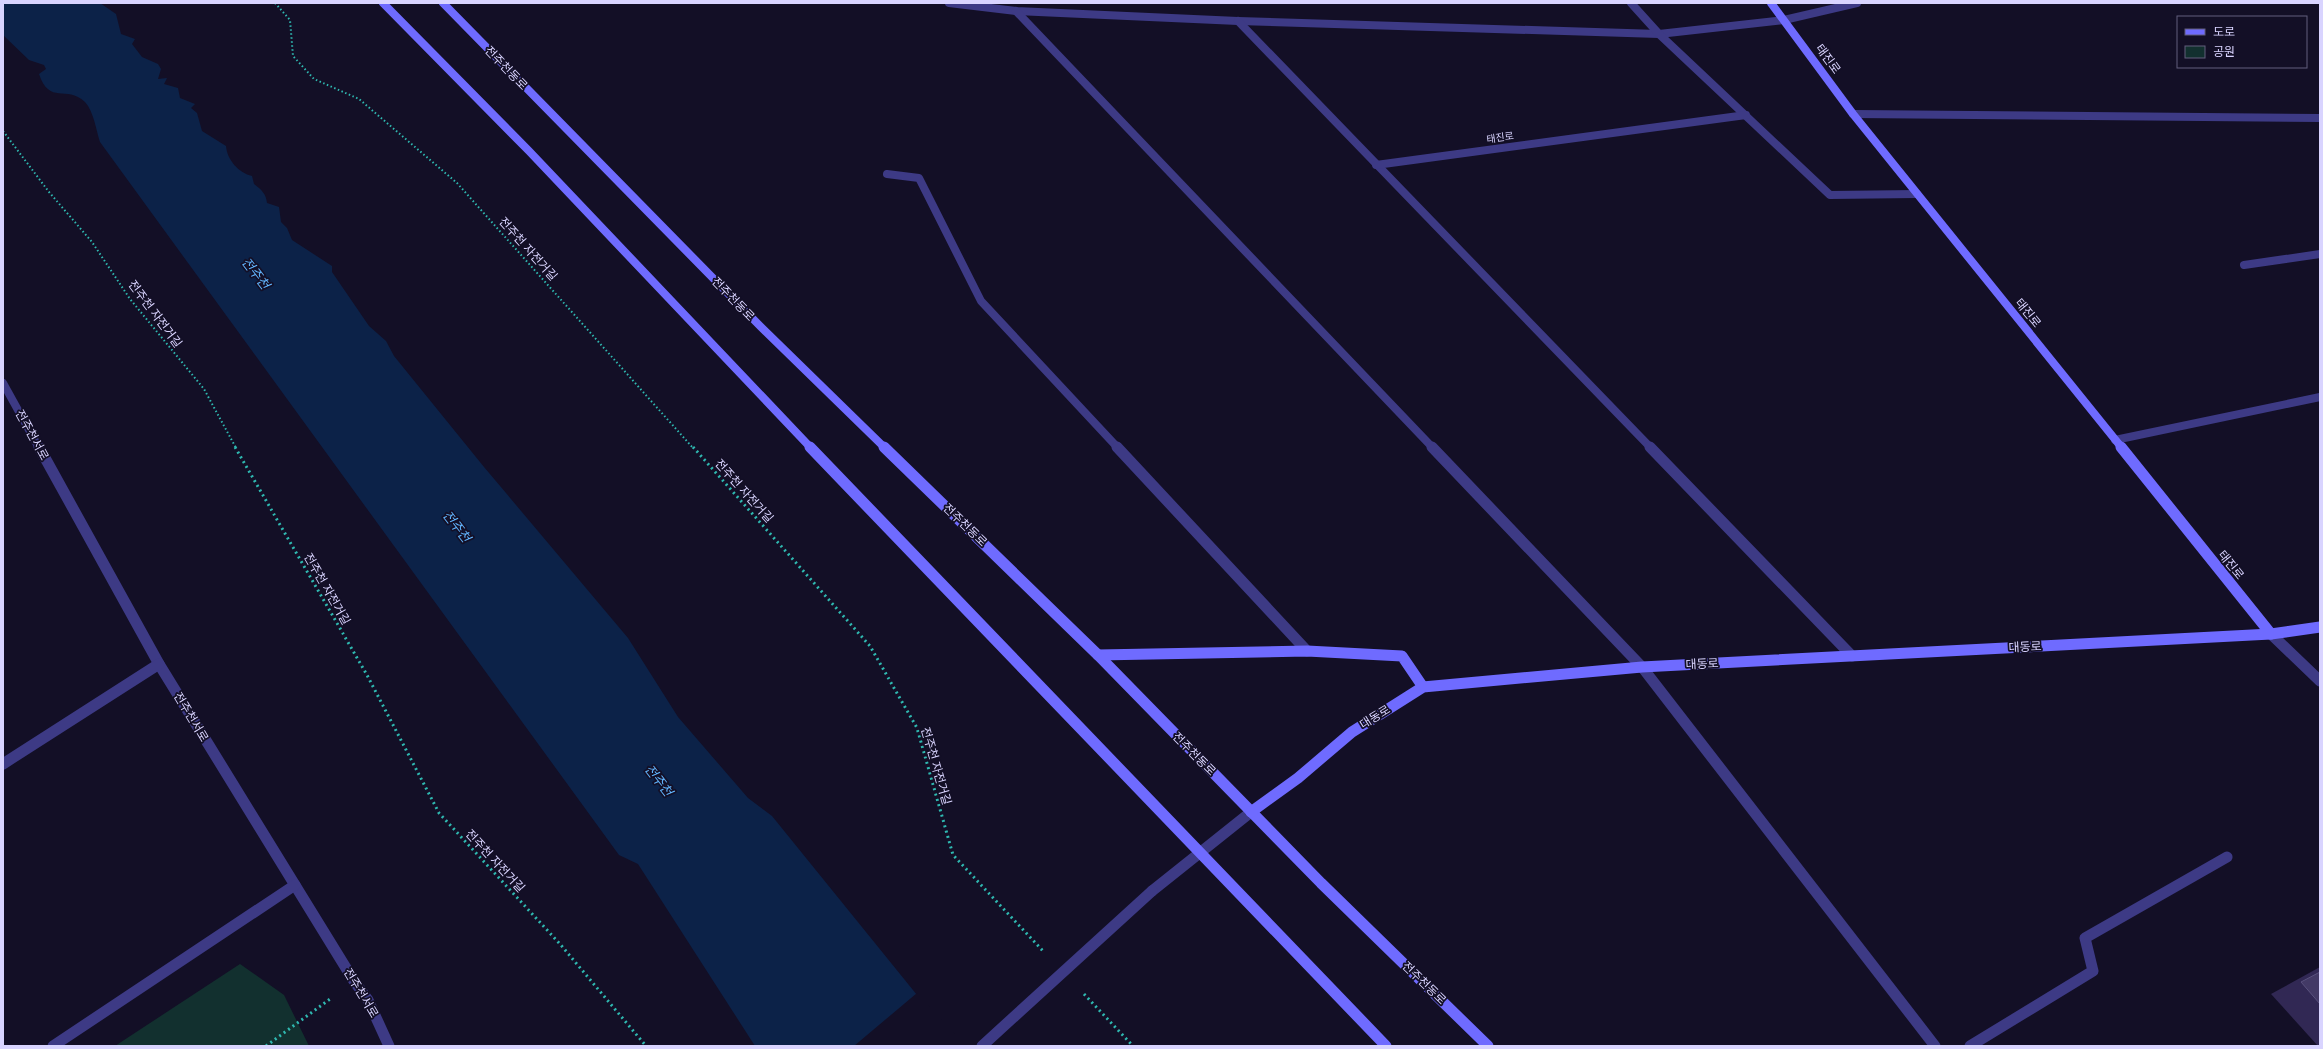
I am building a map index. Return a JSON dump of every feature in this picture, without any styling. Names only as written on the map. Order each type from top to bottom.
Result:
[{"type":"street","points":[[383,3],[529,151],[669,301],[977,619],[1198,853],[1386,1046]]},
{"type":"street","name":"전주천동로","points":[[443,3],[761,327],[1098,655],[1251,812],[1488,1046]]},
{"type":"street","points":[[949,3],[1016,11],[1238,21],[1660,34],[1784,20],[1857,3]]},
{"type":"street","points":[[1631,3],[1660,34],[1830,195],[1917,194]]},
{"type":"street","name":"태진로","points":[[1771,3],[1853,114],[2271,634]]},
{"type":"street","points":[[1016,11],[1642,667],[1935,1046]]},
{"type":"street","points":[[1238,21],[1852,656]]},
{"type":"street","points":[[1853,114],[2320,118]]},
{"type":"street","name":"태진로","points":[[1376,165],[1746,115]]},
{"type":"street","points":[[887,174],[920,178],[980,301],[1307,651]]},
{"type":"street","points":[[2244,265],[2320,254]]},
{"type":"street","name":"전주천서로","points":[[3,383],[159,664],[354,981],[368,1000],[389,1046]]},
{"type":"street","points":[[2115,440],[2320,397]]},
{"type":"street","name":"대동로","points":[[982,1046],[1152,891],[1198,853],[1298,778],[1352,732],[1423,687],[1642,667],[2271,634],[2320,627]]},
{"type":"street","points":[[2271,634],[2320,681]]},
{"type":"street","points":[[1098,655],[1307,651],[1402,656],[1423,687]]},
{"type":"street","points":[[3,764],[159,664]]},
{"type":"street","points":[[1970,1046],[2092,971],[2085,938],[2227,857]]},
{"type":"street","points":[[53,1046],[295,885]]},
{"type":"path","name":"전주천 자전거길","points":[[275,3],[290,20],[293,56],[314,79],[359,99],[458,184],[870,646],[917,728],[953,855],[1045,954]]},
{"type":"path","name":"전주천 자전거길","points":[[3,131],[49,192],[92,242],[130,299],[204,389],[250,475],[367,675],[439,813],[560,944],[646,1046]]},
{"type":"path","points":[[266,1046],[354,981]]},
{"type":"path","points":[[1078,988],[1133,1046]]},
{"type":"green space","points":[[240,964],[284,995],[309,1046],[115,1046]]},
{"type":"water","name":"전주천","points":[[3,3],[100,3],[116,14],[121,34],[135,39],[132,44],[142,57],[158,64],[161,69],[158,79],[167,78],[164,84],[178,88],[180,98],[195,104],[191,108],[197,113],[202,131],[226,146],[231,161],[238,169],[252,176],[254,184],[263,192],[267,203],[279,207],[281,222],[287,228],[292,240],[332,266],[332,272],[369,326],[386,341],[394,356],[484,467],[628,638],[678,717],[748,798],[772,816],[917,995],[964,1046],[755,1046],[638,864],[619,855],[100,142],[93,116],[88,106],[78,97],[53,92],[48,89],[43,84],[39,74],[46,69],[44,65],[29,60],[3,35]]},
{"type":"pier","points":[[917,993],[966,1046],[854,1046]]},
{"type":"building","points":[[2320,972],[2320,1004],[2301,982]]}]
